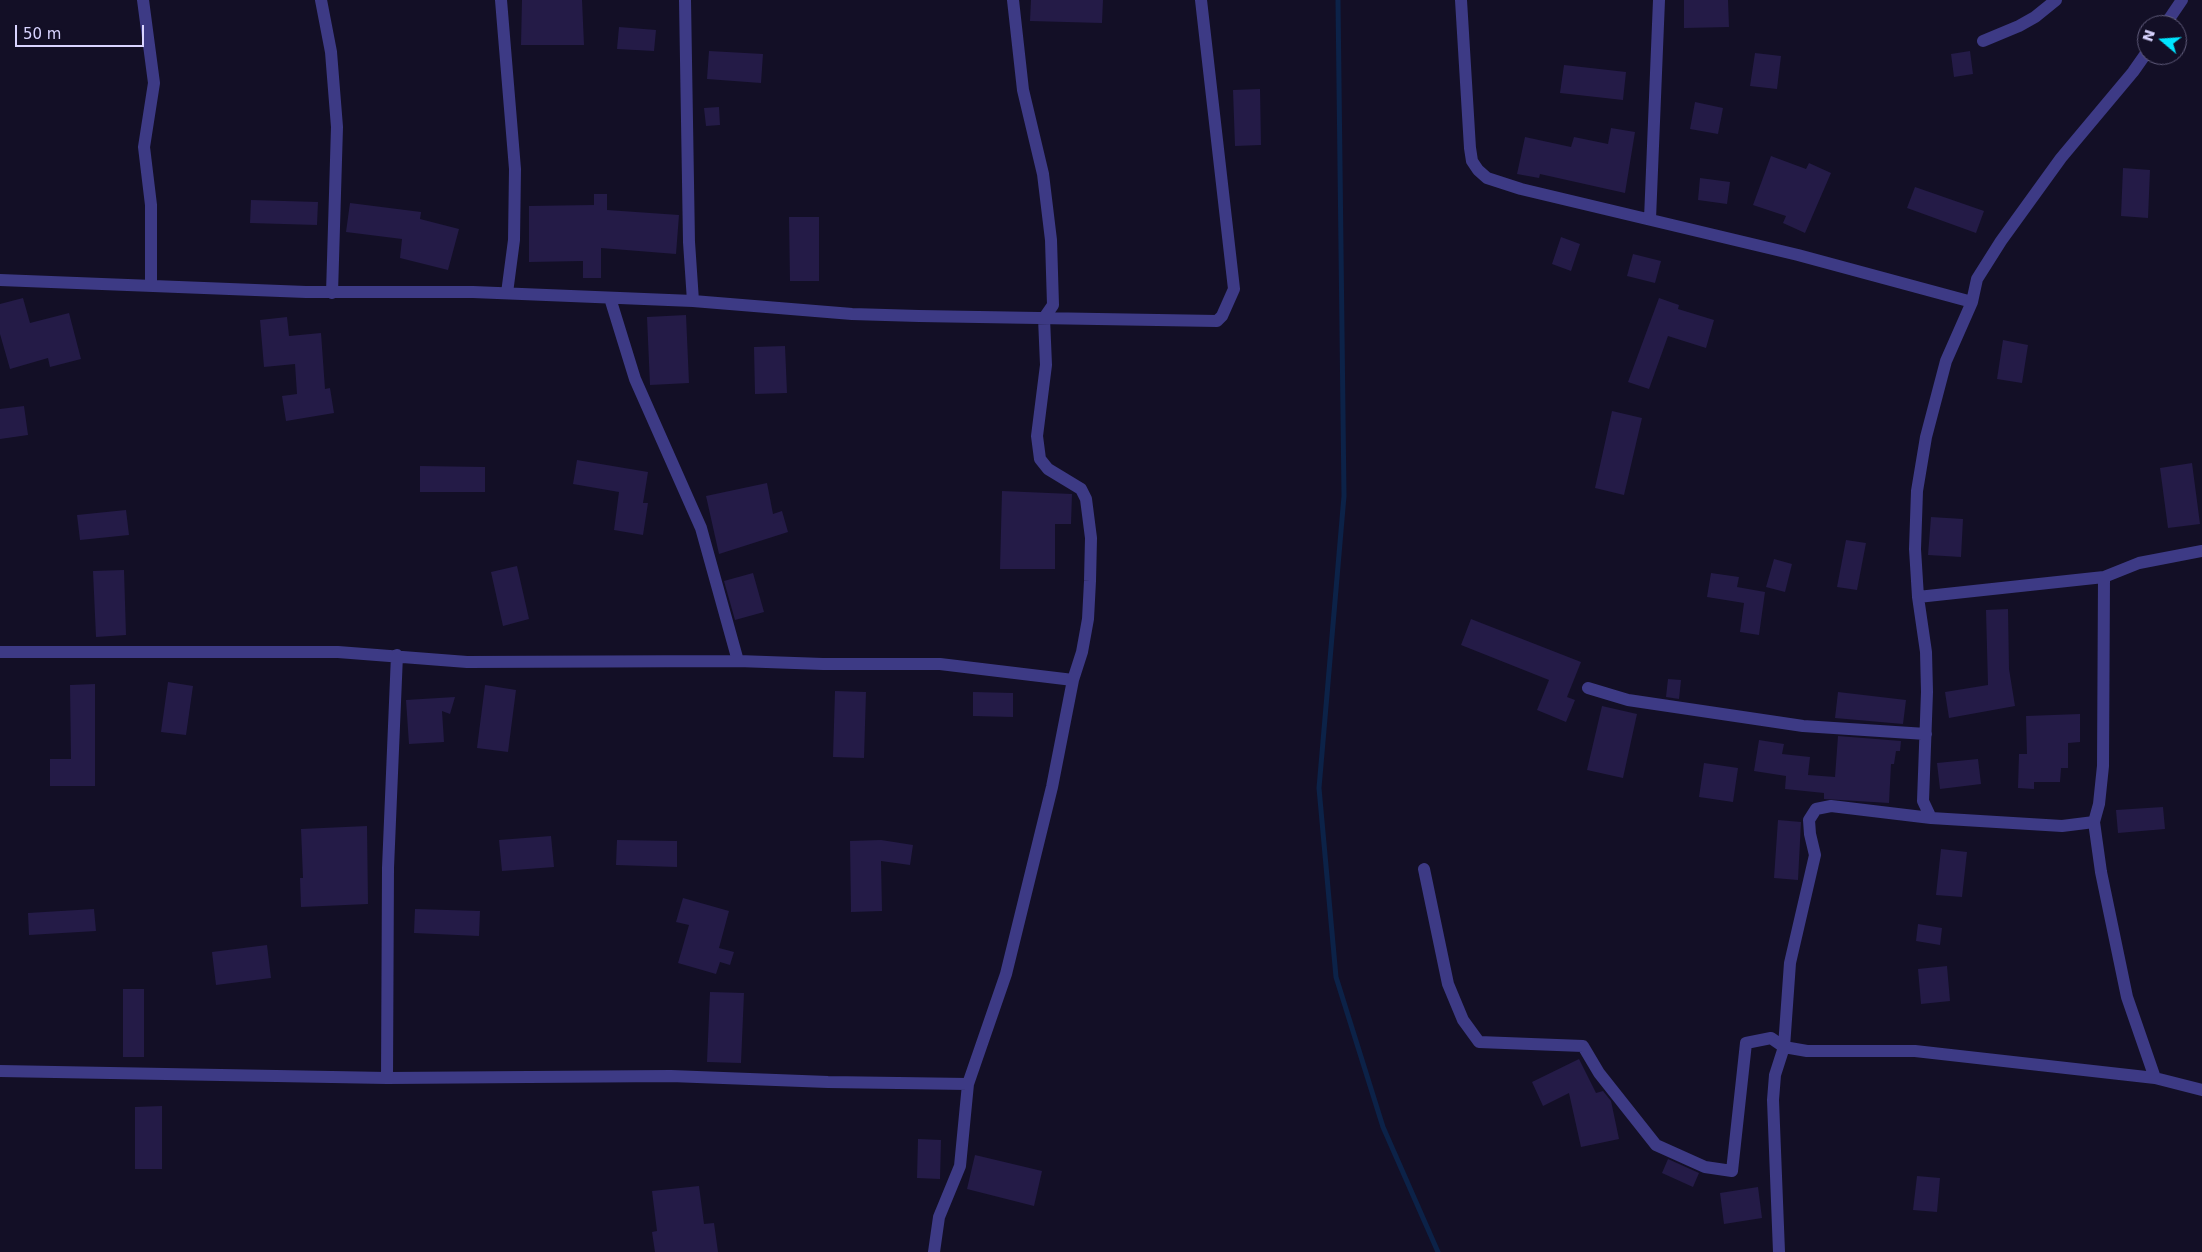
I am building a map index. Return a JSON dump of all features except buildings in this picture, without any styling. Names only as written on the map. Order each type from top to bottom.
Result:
[{"type":"street","points":[[143,0],[154,83],[144,147],[151,205],[151,286]]},
{"type":"street","points":[[321,0],[331,52],[337,127],[332,293]]},
{"type":"street","points":[[501,0],[515,169],[514,240],[507,293]]},
{"type":"street","points":[[685,0],[689,242],[693,301]]},
{"type":"street","points":[[934,1252],[939,1217],[960,1166],[968,1084],[1006,974],[1052,787],[1073,680],[1082,652],[1088,619],[1091,566],[1090,521],[1086,499],[1082,489],[1048,469],[1040,459],[1037,436],[1046,365],[1044,318],[1053,305],[1051,240],[1043,174],[1023,90],[1013,0]]},
{"type":"street","points":[[0,280],[332,293],[507,293],[693,301],[852,314],[1217,321],[1222,316],[1234,289],[1201,0]]},
{"type":"street","points":[[1461,0],[1470,148],[1472,161],[1487,178],[1521,189],[1798,255],[1972,302]]},
{"type":"street","points":[[1650,219],[1659,0]]},
{"type":"street","points":[[1982,41],[2019,26],[2035,17],[2056,0]]},
{"type":"street","points":[[2172,15],[2182,0]]},
{"type":"street","points":[[1931,818],[1923,801],[1926,734],[1926,652],[1918,597],[1915,549],[1917,491],[1926,437],[1946,361],[1972,302],[1977,280],[2001,242],[2061,158],[2138,65]]},
{"type":"street","points":[[610,298],[635,379],[701,528],[738,661]]},
{"type":"street","points":[[1918,597],[2104,577],[2139,564],[2202,551]]},
{"type":"street","points":[[2104,577],[2103,766],[2099,804],[2094,822],[2101,872],[2127,997],[2155,1078]]},
{"type":"street","points":[[0,652],[338,652],[397,655],[467,662],[738,661],[823,664],[940,664],[1073,680]]},
{"type":"street","points":[[387,1078],[388,868],[397,655]]},
{"type":"street","points":[[1588,688],[1628,700],[1804,726],[1926,734]]},
{"type":"street","points":[[1779,1252],[1773,1100],[1775,1075],[1784,1047],[1790,963],[1814,855],[1809,820],[1816,809],[1832,806],[1931,818],[2062,826],[2094,822]]},
{"type":"street","points":[[1424,869],[1448,984],[1463,1020],[1479,1042],[1583,1046],[1599,1073],[1656,1145],[1705,1167],[1732,1171],[1746,1043],[1771,1038],[1784,1047],[1807,1051],[1915,1051],[2155,1078],[2202,1090]]},
{"type":"street","points":[[0,1071],[387,1078],[671,1076],[828,1082],[968,1084]]},
{"type":"waterway","points":[[1338,0],[1344,496],[1319,788],[1336,977],[1383,1127],[1438,1252]]}]
